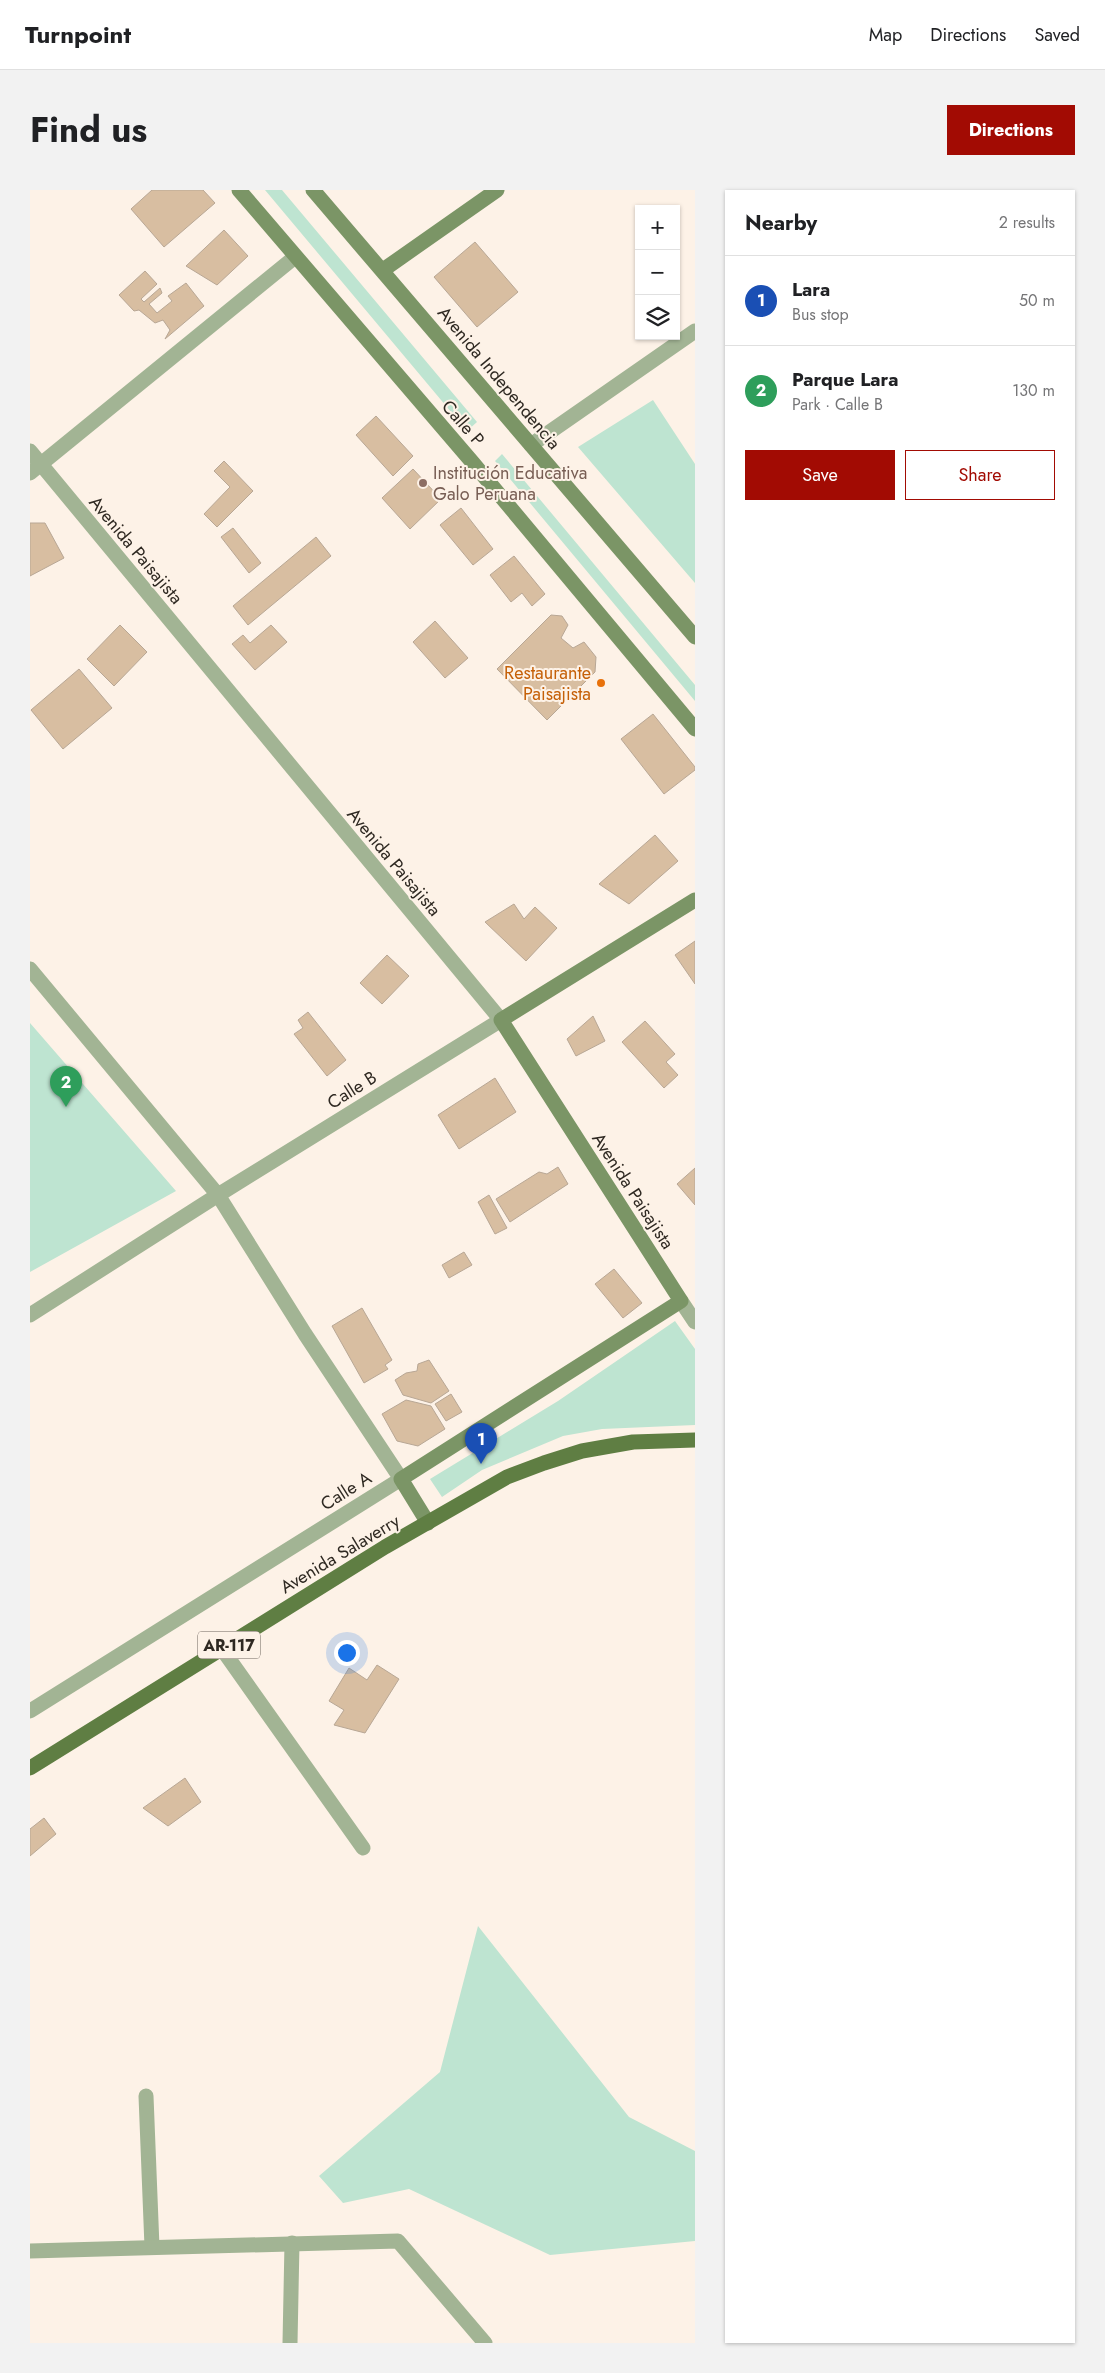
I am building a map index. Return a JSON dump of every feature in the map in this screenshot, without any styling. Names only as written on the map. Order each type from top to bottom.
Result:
[{"type":"main road","name":"Avenida Salaverry","points":[[30,1768],[385,1547],[507,1477],[582,1451],[634,1442],[695,1440]]},
{"type":"street","name":"Calle P","points":[[239,190],[294,257],[473,463],[695,729]]},
{"type":"street","name":"Avenida Independencia","points":[[313,190],[695,637]]},
{"type":"street","points":[[382,270],[497,190]]},
{"type":"street","points":[[36,469],[294,257]]},
{"type":"street","points":[[531,445],[695,332]]},
{"type":"street","name":"Avenida Paisajista","points":[[30,451],[36,469],[501,1020],[695,1322]]},
{"type":"street","name":"Calle B","points":[[30,1315],[218,1195],[695,900]]},
{"type":"street","points":[[30,969],[218,1195],[305,1334],[428,1523]]},
{"type":"street","name":"Calle A","points":[[30,1711],[681,1301]]},
{"type":"street","points":[[222,1649],[363,1848]]},
{"type":"street","points":[[146,2096],[152,2247]]},
{"type":"street","points":[[30,2251],[398,2241],[485,2343]]},
{"type":"street","points":[[290,2343],[292,2244]]},
{"type":"green space","points":[[265,190],[282,190],[477,422],[467,431]]},
{"type":"green space","points":[[653,400],[695,464],[695,583],[578,447]]},
{"type":"green space","points":[[502,454],[695,685],[695,701],[495,461]]},
{"type":"green space","points":[[30,1023],[176,1191],[30,1272]]},
{"type":"green space","points":[[675,1321],[695,1349],[695,1425],[602,1429],[563,1436],[482,1470],[442,1497],[430,1479],[558,1401]]},
{"type":"green space","points":[[478,1926],[629,2117],[695,2151],[695,2241],[550,2255],[409,2189],[343,2203],[319,2176],[440,2072]]},
{"type":"building","points":[[152,190],[203,190],[215,203],[164,247],[131,209]]},
{"type":"building","points":[[224,230],[248,256],[217,285],[186,266]]},
{"type":"building","points":[[475,242],[518,292],[477,327],[434,277]]},
{"type":"building","points":[[145,271],[157,284],[141,299],[144,302],[160,288],[162,293],[149,304],[157,313],[172,301],[168,296],[186,283],[204,306],[165,339],[170,330],[163,320],[155,323],[139,310],[134,311],[119,295]]},
{"type":"building","points":[[376,416],[413,456],[393,476],[356,435]]},
{"type":"building","points":[[224,461],[253,491],[217,527],[204,514],[230,487],[214,471]]},
{"type":"building","points":[[413,469],[441,499],[410,529],[382,498]]},
{"type":"building","points":[[461,508],[493,549],[473,565],[440,525]]},
{"type":"building","points":[[30,523],[45,523],[64,558],[30,576]]},
{"type":"building","points":[[233,528],[261,563],[249,573],[221,537]]},
{"type":"building","points":[[316,537],[331,556],[248,625],[233,606]]},
{"type":"building","points":[[514,556],[545,594],[532,606],[522,593],[511,602],[490,575]]},
{"type":"building","points":[[551,615],[562,616],[568,625],[561,638],[573,648],[584,642],[596,657],[595,672],[547,720],[497,669]]},
{"type":"building","points":[[435,621],[468,658],[445,678],[413,642]]},
{"type":"building","points":[[120,625],[147,652],[114,686],[87,659]]},
{"type":"building","points":[[271,625],[287,642],[255,670],[232,644],[243,635],[250,643]]},
{"type":"building","points":[[79,669],[112,708],[63,749],[31,710]]},
{"type":"building","points":[[653,714],[695,767],[695,770],[664,794],[621,739]]},
{"type":"building","points":[[655,835],[678,861],[629,904],[599,884]]},
{"type":"building","points":[[514,904],[524,919],[535,907],[557,928],[526,961],[485,922]]},
{"type":"building","points":[[695,941],[695,984],[675,955]]},
{"type":"building","points":[[387,955],[409,976],[382,1004],[360,983]]},
{"type":"building","points":[[308,1012],[346,1060],[327,1076],[294,1034],[303,1028],[298,1020]]},
{"type":"building","points":[[593,1016],[605,1041],[576,1056],[567,1039]]},
{"type":"building","points":[[645,1021],[675,1054],[666,1062],[678,1075],[664,1088],[622,1042]]},
{"type":"building","points":[[495,1078],[516,1112],[459,1149],[438,1115]]},
{"type":"building","points":[[558,1167],[568,1184],[510,1222],[496,1199],[539,1172],[547,1174]]},
{"type":"building","points":[[695,1168],[695,1205],[677,1184]]},
{"type":"building","points":[[489,1195],[507,1228],[495,1234],[478,1202]]},
{"type":"building","points":[[464,1252],[472,1265],[449,1278],[442,1265]]},
{"type":"building","points":[[614,1269],[642,1303],[623,1318],[595,1284]]},
{"type":"building","points":[[362,1308],[392,1360],[385,1365],[388,1369],[364,1383],[332,1326]]},
{"type":"building","points":[[429,1360],[449,1391],[431,1403],[403,1395],[395,1380],[406,1373],[417,1371],[418,1364]]},
{"type":"building","points":[[451,1394],[462,1412],[446,1421],[435,1404]]},
{"type":"building","points":[[406,1400],[431,1406],[445,1429],[418,1446],[397,1441],[382,1414]]},
{"type":"building","points":[[377,1665],[399,1679],[365,1733],[334,1725],[344,1710],[329,1701],[349,1668],[367,1680]]},
{"type":"building","points":[[185,1778],[201,1802],[168,1826],[143,1808]]},
{"type":"building","points":[[44,1818],[56,1834],[30,1856],[30,1829]]},
{"type":"place","name":"Institución Educativa Galo Peruana","points":[[423,483]]},
{"type":"place","name":"Restaurante Paisajista","points":[[601,683]]},
{"type":"place","name":"Parque Lara","points":[[66,1107]]},
{"type":"place","name":"Lara","points":[[481,1464]]}]
